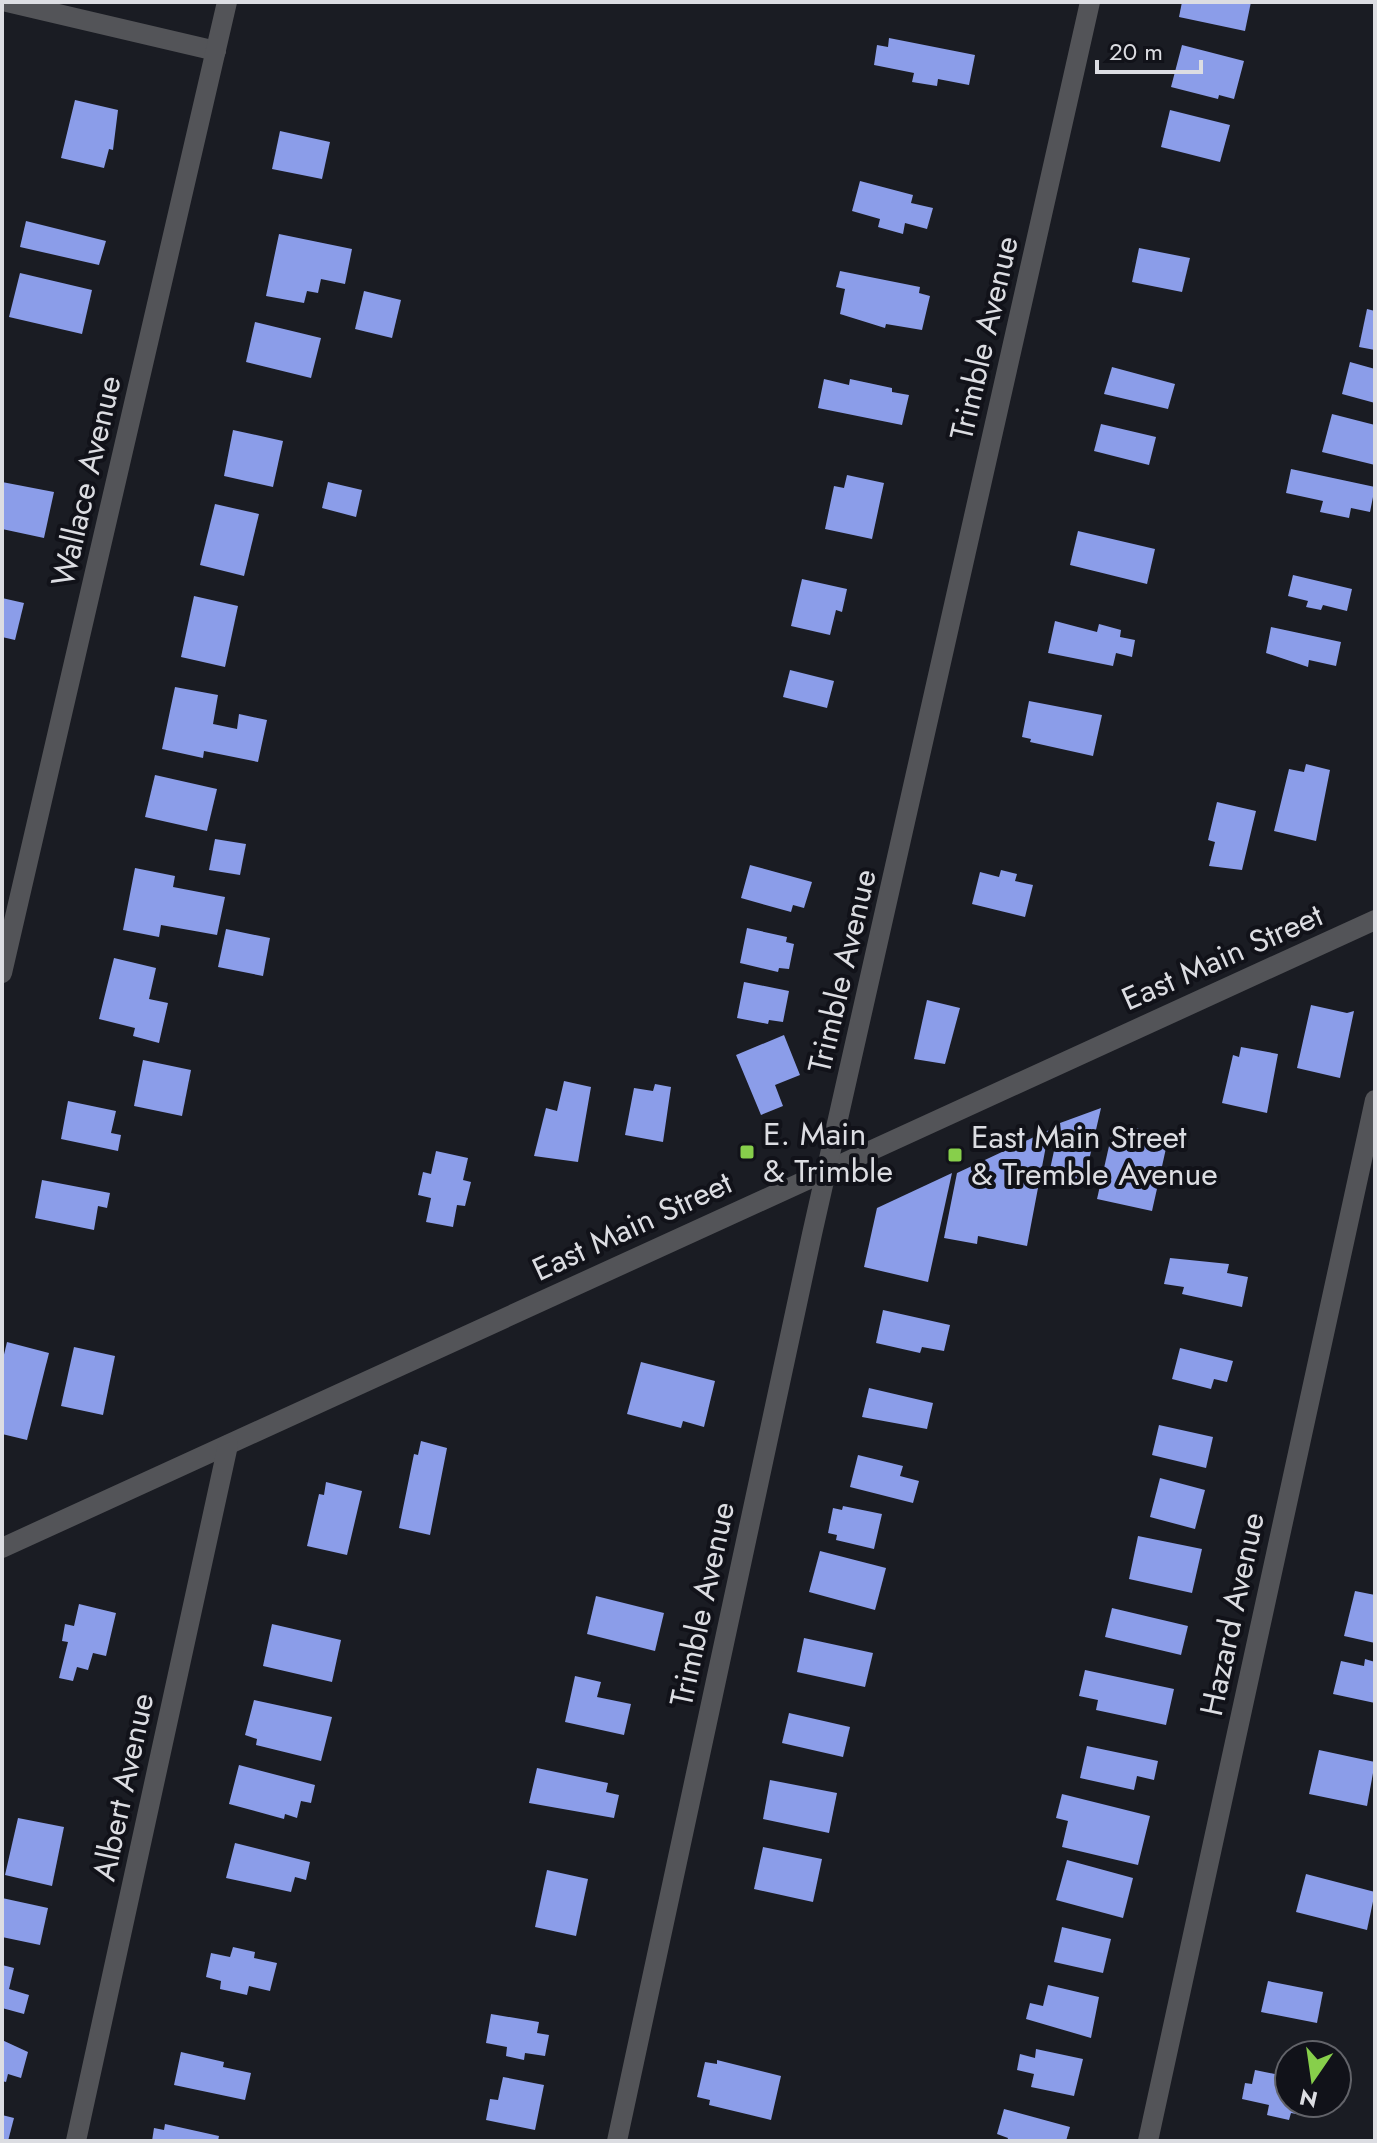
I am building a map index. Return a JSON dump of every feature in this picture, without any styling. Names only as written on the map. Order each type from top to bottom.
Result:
[{"type":"street","points":[[7,2],[216,51]]},
{"type":"street","name":"Wallace Avenue","points":[[2,973],[227,2]]},
{"type":"street","name":"Trimble Avenue","points":[[617,2141],[828,1169],[1090,2]]},
{"type":"street","name":"East Main Street","points":[[2,1548],[1375,920]]},
{"type":"street","name":"Hazard Avenue","points":[[1148,2141],[1375,1100]]},
{"type":"street","name":"Albert Avenue","points":[[76,2141],[228,1445]]},
{"type":"building","points":[[1182,2],[1251,2],[1245,31],[1179,17]]},
{"type":"building","points":[[889,38],[975,55],[969,85],[938,79],[937,86],[912,82],[914,73],[874,65],[877,45],[888,47]]},
{"type":"building","points":[[1182,45],[1244,61],[1234,99],[1219,95],[1218,99],[1171,87]]},
{"type":"building","points":[[75,100],[118,110],[113,150],[109,149],[104,168],[61,158]]},
{"type":"building","points":[[1170,110],[1230,125],[1220,162],[1161,147]]},
{"type":"building","points":[[280,131],[330,142],[322,179],[272,169]]},
{"type":"building","points":[[860,181],[913,195],[911,203],[933,208],[927,229],[905,223],[903,234],[878,227],[880,219],[852,211]]},
{"type":"building","points":[[26,221],[106,241],[99,265],[20,247]]},
{"type":"building","points":[[279,234],[352,249],[345,284],[321,279],[318,293],[307,291],[304,303],[266,296]]},
{"type":"building","points":[[1139,248],[1190,258],[1182,292],[1132,282]]},
{"type":"building","points":[[840,271],[920,287],[919,293],[930,296],[922,330],[886,324],[885,328],[840,314],[845,289],[836,287]]},
{"type":"building","points":[[20,273],[92,290],[82,334],[9,317]]},
{"type":"building","points":[[364,291],[401,300],[392,338],[355,329]]},
{"type":"building","points":[[1367,309],[1375,311],[1375,350],[1359,347]]},
{"type":"building","points":[[255,322],[321,338],[311,378],[246,362]]},
{"type":"building","points":[[1350,362],[1375,369],[1375,403],[1342,394]]},
{"type":"building","points":[[1112,367],[1175,384],[1168,409],[1104,394]]},
{"type":"building","points":[[824,379],[849,385],[850,379],[909,395],[902,425],[818,408]]},
{"type":"building","points":[[1332,414],[1375,425],[1375,465],[1322,452]]},
{"type":"building","points":[[1101,424],[1156,437],[1149,465],[1094,451]]},
{"type":"building","points":[[233,430],[283,441],[273,487],[224,476]]},
{"type":"building","points":[[1291,469],[1375,487],[1370,512],[1351,508],[1349,518],[1320,512],[1323,501],[1286,493]]},
{"type":"building","points":[[847,475],[884,483],[872,539],[825,529],[834,486],[844,488]]},
{"type":"building","points":[[2,482],[54,492],[44,538],[2,529]]},
{"type":"building","points":[[328,482],[362,490],[356,517],[322,508]]},
{"type":"building","points":[[215,504],[259,514],[244,576],[200,565]]},
{"type":"building","points":[[1078,531],[1155,549],[1147,584],[1070,565]]},
{"type":"building","points":[[1293,575],[1352,589],[1347,611],[1323,605],[1321,610],[1306,607],[1308,601],[1288,596]]},
{"type":"building","points":[[802,579],[847,589],[842,612],[836,610],[830,635],[791,626]]},
{"type":"building","points":[[194,596],[238,606],[225,667],[181,657]]},
{"type":"building","points":[[2,598],[24,603],[15,640],[2,637]]},
{"type":"building","points":[[1055,621],[1097,632],[1099,624],[1121,630],[1120,637],[1135,640],[1132,657],[1116,653],[1113,666],[1048,653]]},
{"type":"building","points":[[1271,627],[1341,642],[1336,666],[1309,660],[1308,667],[1266,653]]},
{"type":"building","points":[[790,670],[834,681],[827,708],[783,697]]},
{"type":"building","points":[[175,687],[218,695],[213,724],[237,729],[239,714],[267,720],[258,762],[204,751],[203,758],[162,749]]},
{"type":"building","points":[[1029,701],[1102,715],[1093,756],[1030,742],[1031,739],[1022,737]]},
{"type":"building","points":[[1306,764],[1330,770],[1316,841],[1274,831],[1289,769],[1304,772]]},
{"type":"building","points":[[155,775],[217,789],[207,831],[145,817]]},
{"type":"building","points":[[1217,802],[1256,811],[1242,870],[1209,866],[1215,842],[1208,840]]},
{"type":"building","points":[[215,839],[246,844],[240,875],[209,870]]},
{"type":"building","points":[[750,865],[812,882],[804,908],[793,905],[791,912],[741,898]]},
{"type":"building","points":[[135,868],[175,876],[173,887],[225,897],[217,935],[161,925],[159,937],[123,930]]},
{"type":"building","points":[[1001,870],[1017,874],[1015,881],[1033,885],[1025,917],[972,904],[980,872],[999,877]]},
{"type":"building","points":[[747,928],[787,937],[786,942],[794,944],[789,969],[779,968],[778,972],[740,963]]},
{"type":"building","points":[[226,929],[270,938],[263,976],[218,967]]},
{"type":"building","points":[[114,958],[156,968],[149,999],[168,1003],[159,1043],[133,1036],[135,1028],[99,1019]]},
{"type":"building","points":[[744,982],[789,991],[783,1022],[769,1020],[768,1024],[737,1018]]},
{"type":"building","points":[[927,1000],[960,1008],[945,1064],[914,1059]]},
{"type":"building","points":[[1311,1005],[1347,1013],[1354,1011],[1340,1078],[1297,1068]]},
{"type":"building","points":[[784,1035],[800,1075],[775,1085],[783,1106],[761,1115],[736,1055]]},
{"type":"building","points":[[1241,1047],[1278,1054],[1267,1113],[1222,1103],[1233,1055],[1239,1057]]},
{"type":"building","points":[[143,1060],[191,1070],[182,1116],[134,1106]]},
{"type":"building","points":[[564,1081],[591,1087],[578,1162],[534,1156],[546,1108],[557,1111]]},
{"type":"building","points":[[655,1084],[671,1087],[663,1142],[625,1135],[634,1088],[653,1091]]},
{"type":"building","points":[[68,1101],[116,1111],[111,1133],[121,1135],[118,1151],[61,1139]]},
{"type":"building","points":[[1101,1108],[1087,1169],[1097,1171],[1089,1183],[1049,1174],[1060,1123]]},
{"type":"building","points":[[1114,1124],[1169,1135],[1152,1211],[1097,1199]]},
{"type":"building","points":[[1049,1130],[1027,1246],[978,1236],[977,1244],[944,1238],[957,1173]]},
{"type":"building","points":[[436,1151],[468,1158],[463,1180],[471,1182],[465,1206],[457,1205],[453,1227],[426,1222],[431,1198],[418,1195],[423,1172],[431,1174]]},
{"type":"building","points":[[952,1173],[928,1282],[864,1267],[877,1208]]},
{"type":"building","points":[[42,1180],[110,1193],[107,1208],[98,1206],[94,1230],[35,1218]]},
{"type":"building","points":[[1170,1258],[1229,1264],[1227,1273],[1248,1277],[1242,1307],[1182,1294],[1184,1287],[1164,1284]]},
{"type":"building","points":[[883,1310],[950,1325],[944,1351],[922,1347],[920,1353],[876,1343]]},
{"type":"building","points":[[7,1342],[49,1353],[27,1440],[2,1434],[2,1363]]},
{"type":"building","points":[[74,1347],[115,1356],[103,1415],[61,1406]]},
{"type":"building","points":[[1180,1348],[1233,1361],[1227,1382],[1214,1379],[1211,1389],[1172,1379]]},
{"type":"building","points":[[641,1362],[715,1381],[704,1427],[683,1421],[681,1428],[627,1414]]},
{"type":"building","points":[[869,1388],[933,1403],[927,1429],[862,1417]]},
{"type":"building","points":[[1159,1425],[1213,1437],[1206,1468],[1152,1455]]},
{"type":"building","points":[[421,1441],[447,1448],[430,1535],[399,1528],[414,1454],[418,1455]]},
{"type":"building","points":[[858,1455],[903,1466],[900,1476],[919,1481],[913,1503],[850,1487]]},
{"type":"building","points":[[1160,1478],[1205,1490],[1195,1529],[1150,1517]]},
{"type":"building","points":[[326,1482],[362,1491],[347,1555],[307,1546],[319,1494],[324,1495]]},
{"type":"building","points":[[843,1506],[882,1514],[874,1549],[836,1540],[837,1535],[828,1533],[833,1508],[842,1510]]},
{"type":"building","points":[[1138,1536],[1202,1549],[1192,1593],[1129,1579]]},
{"type":"building","points":[[820,1551],[886,1568],[875,1610],[809,1592]]},
{"type":"building","points":[[1355,1591],[1375,1595],[1375,1643],[1344,1636]]},
{"type":"building","points":[[596,1596],[664,1613],[655,1651],[587,1634]]},
{"type":"building","points":[[79,1604],[116,1613],[106,1656],[93,1653],[88,1670],[77,1667],[73,1681],[59,1678],[68,1642],[62,1641],[65,1624],[74,1626]]},
{"type":"building","points":[[1112,1608],[1188,1626],[1181,1655],[1105,1637]]},
{"type":"building","points":[[272,1624],[341,1640],[332,1682],[263,1666]]},
{"type":"building","points":[[804,1638],[873,1653],[865,1687],[797,1672]]},
{"type":"building","points":[[1365,1659],[1375,1662],[1375,1703],[1333,1694],[1341,1661],[1364,1666]]},
{"type":"building","points":[[1085,1670],[1174,1689],[1166,1725],[1096,1710],[1098,1700],[1079,1696]]},
{"type":"building","points":[[575,1676],[601,1682],[597,1697],[631,1704],[624,1735],[565,1722]]},
{"type":"building","points":[[254,1700],[332,1717],[321,1761],[256,1745],[257,1739],[245,1735]]},
{"type":"building","points":[[789,1713],[850,1727],[843,1757],[782,1743]]},
{"type":"building","points":[[1087,1746],[1158,1761],[1154,1780],[1137,1776],[1134,1790],[1080,1778]]},
{"type":"building","points":[[1319,1750],[1375,1762],[1367,1806],[1309,1794]]},
{"type":"building","points":[[239,1765],[315,1785],[311,1803],[301,1801],[297,1818],[285,1814],[284,1819],[229,1804]]},
{"type":"building","points":[[537,1768],[608,1783],[606,1792],[619,1795],[614,1818],[529,1803]]},
{"type":"building","points":[[770,1780],[837,1793],[829,1833],[763,1819]]},
{"type":"building","points":[[1062,1794],[1150,1816],[1138,1865],[1062,1847],[1068,1821],[1056,1818]]},
{"type":"building","points":[[18,1818],[64,1827],[52,1886],[5,1875]]},
{"type":"building","points":[[235,1843],[310,1862],[306,1880],[295,1877],[291,1892],[226,1878]]},
{"type":"building","points":[[763,1847],[822,1859],[813,1902],[754,1889]]},
{"type":"building","points":[[1067,1860],[1133,1878],[1123,1918],[1056,1900]]},
{"type":"building","points":[[547,1870],[588,1879],[576,1936],[535,1927]]},
{"type":"building","points":[[1306,1874],[1375,1892],[1367,1930],[1296,1912]]},
{"type":"building","points":[[2,1898],[48,1908],[40,1945],[2,1937]]},
{"type":"building","points":[[1062,1927],[1111,1939],[1103,1973],[1054,1962]]},
{"type":"building","points":[[233,1947],[255,1952],[254,1958],[277,1963],[270,1991],[249,1986],[247,1995],[220,1989],[221,1981],[206,1977],[211,1953],[230,1957]]},
{"type":"building","points":[[2,1965],[14,1968],[9,1989],[29,1995],[24,2014],[2,2008]]},
{"type":"building","points":[[1268,1981],[1323,1992],[1317,2023],[1261,2012]]},
{"type":"building","points":[[1048,1985],[1099,1997],[1091,2038],[1026,2019],[1030,2003],[1043,2006]]},
{"type":"building","points":[[491,2014],[539,2022],[537,2033],[549,2035],[545,2056],[525,2053],[524,2060],[506,2056],[507,2047],[486,2043]]},
{"type":"building","points":[[2,2040],[28,2052],[21,2078],[8,2074],[6,2082],[2,2081]]},
{"type":"building","points":[[1036,2049],[1083,2059],[1074,2096],[1031,2087],[1034,2074],[1017,2070],[1020,2054],[1035,2058]]},
{"type":"building","points":[[181,2052],[224,2062],[223,2067],[251,2073],[245,2100],[174,2085]]},
{"type":"building","points":[[717,2060],[781,2076],[771,2120],[709,2105],[710,2100],[697,2097],[705,2062],[717,2064]]},
{"type":"building","points":[[1255,2070],[1273,2074],[1273,2116],[1267,2115],[1269,2105],[1242,2099],[1245,2083],[1252,2084]]},
{"type":"building","points":[[503,2077],[544,2085],[535,2130],[486,2120],[490,2099],[498,2100]]},
{"type":"building","points":[[1004,2109],[1070,2127],[1066,2141],[1007,2141],[1008,2138],[997,2134]]},
{"type":"building","points":[[2,2115],[14,2118],[8,2141],[2,2141]]},
{"type":"building","points":[[165,2124],[219,2136],[218,2141],[152,2141],[154,2128],[164,2130]]},
{"type":"place","name":"E. Main & Trimble","points":[[747,1152]]},
{"type":"place","name":"East Main Street & Tremble Avenue","points":[[955,1155]]}]
